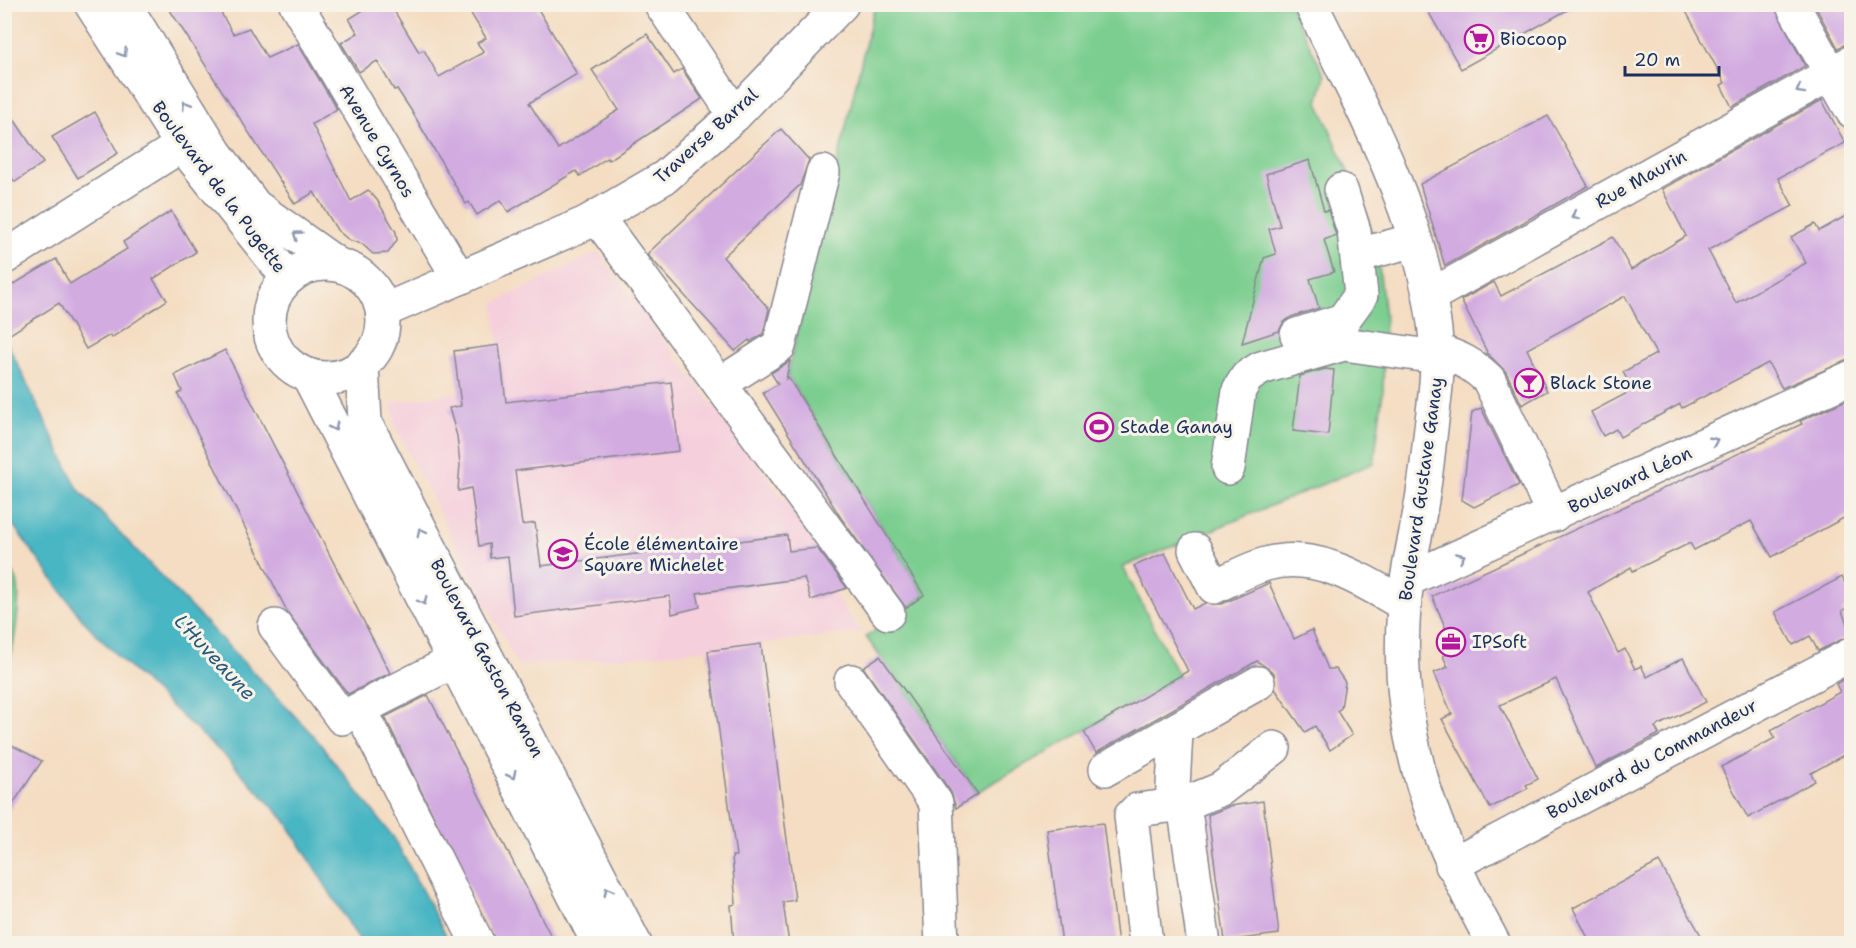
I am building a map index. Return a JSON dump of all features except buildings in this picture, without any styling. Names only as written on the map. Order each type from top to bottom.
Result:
[{"type":"street","name":"Boulevard de la Pugette","points":[[91,4],[182,145],[288,278]]},
{"type":"street","name":"Boulevard de la Pugette","points":[[124,4],[217,154],[255,206],[338,265]]},
{"type":"street","name":"Avenue Cyrnos","points":[[296,4],[459,278]]},
{"type":"street","points":[[662,4],[735,115]]},
{"type":"street","name":"Traverse Barral","points":[[383,311],[597,217],[665,177],[735,115],[843,4]]},
{"type":"street","name":"Boulevard Gustave Ganay","points":[[1311,4],[1380,145],[1404,201],[1430,296],[1437,354],[1423,494],[1406,593],[1401,644],[1411,742],[1423,788],[1452,865],[1494,944]]},
{"type":"street","points":[[1792,4],[1841,68],[1851,111]]},
{"type":"street","name":"Rue Maurin","points":[[1430,296],[1841,68]]},
{"type":"street","points":[[5,257],[182,145],[217,154]]},
{"type":"street","points":[[720,384],[779,346],[824,172]]},
{"type":"street","points":[[1248,352],[1342,320],[1362,295],[1359,255],[1341,190]]},
{"type":"street","points":[[597,217],[888,613]]},
{"type":"street","points":[[1359,255],[1415,240]]},
{"type":"street","points":[[338,265],[354,270],[367,281],[377,295],[383,311],[380,341],[373,354],[362,365],[346,375],[327,378],[308,375],[294,368],[282,357],[274,343],[270,327],[270,310],[277,293],[288,278],[311,266],[338,265]]},
{"type":"street","points":[[1227,468],[1239,390],[1247,377],[1261,368],[1344,344],[1460,357],[1475,366],[1489,380],[1554,515]]},
{"type":"street","name":"Boulevard Gaston Ramon","points":[[362,365],[365,422],[635,944]]},
{"type":"street","name":"Boulevard Gaston Ramon","points":[[308,375],[598,944]]},
{"type":"street","name":"Boulevard Léon","points":[[1406,593],[1554,515],[1851,377]]},
{"type":"street","points":[[1195,550],[1214,586],[1266,564],[1311,561],[1406,593]]},
{"type":"street","points":[[275,626],[342,718],[454,661]]},
{"type":"street","name":"Boulevard du Commandeur","points":[[1452,865],[1851,654]]},
{"type":"street","points":[[851,681],[936,802],[942,944]]},
{"type":"street","points":[[1106,770],[1258,683]]},
{"type":"street","points":[[360,709],[478,944]]},
{"type":"street","points":[[1176,732],[1178,804],[1204,944]]},
{"type":"street","points":[[1146,944],[1131,816],[1137,810],[1178,804],[1221,789],[1274,748]]},
{"type":"shaded area","name":"École élémentaire Square Michelet","points":[[598,252],[850,587],[834,594],[861,632],[676,653],[518,666],[396,428],[391,403],[459,392],[454,351],[498,345],[494,303]]},
{"type":"green space","name":"Stade Ganay","points":[[881,5],[1290,5],[1325,76],[1318,102],[1367,216],[1377,250],[1385,317],[1383,390],[1374,463],[1123,567],[1179,677],[977,792],[866,637],[924,595],[787,375],[873,12]]},
{"type":"green space","points":[[5,563],[16,578],[18,613],[5,681]]},
{"type":"water","name":"L'Huveaune","points":[[4,336],[78,489],[314,736],[394,838],[450,943],[361,943],[285,820],[228,759],[120,659],[81,618],[5,514]]},
{"type":"place","name":"Biocoop","points":[[1479,39]]},
{"type":"place","name":"Black Stone","points":[[1529,383]]},
{"type":"place","name":"Stade Ganay","points":[[1099,427]]},
{"type":"place","name":"École élémentaire Square Michelet","points":[[563,554]]},
{"type":"place","name":"IPSoft","points":[[1451,642]]}]
